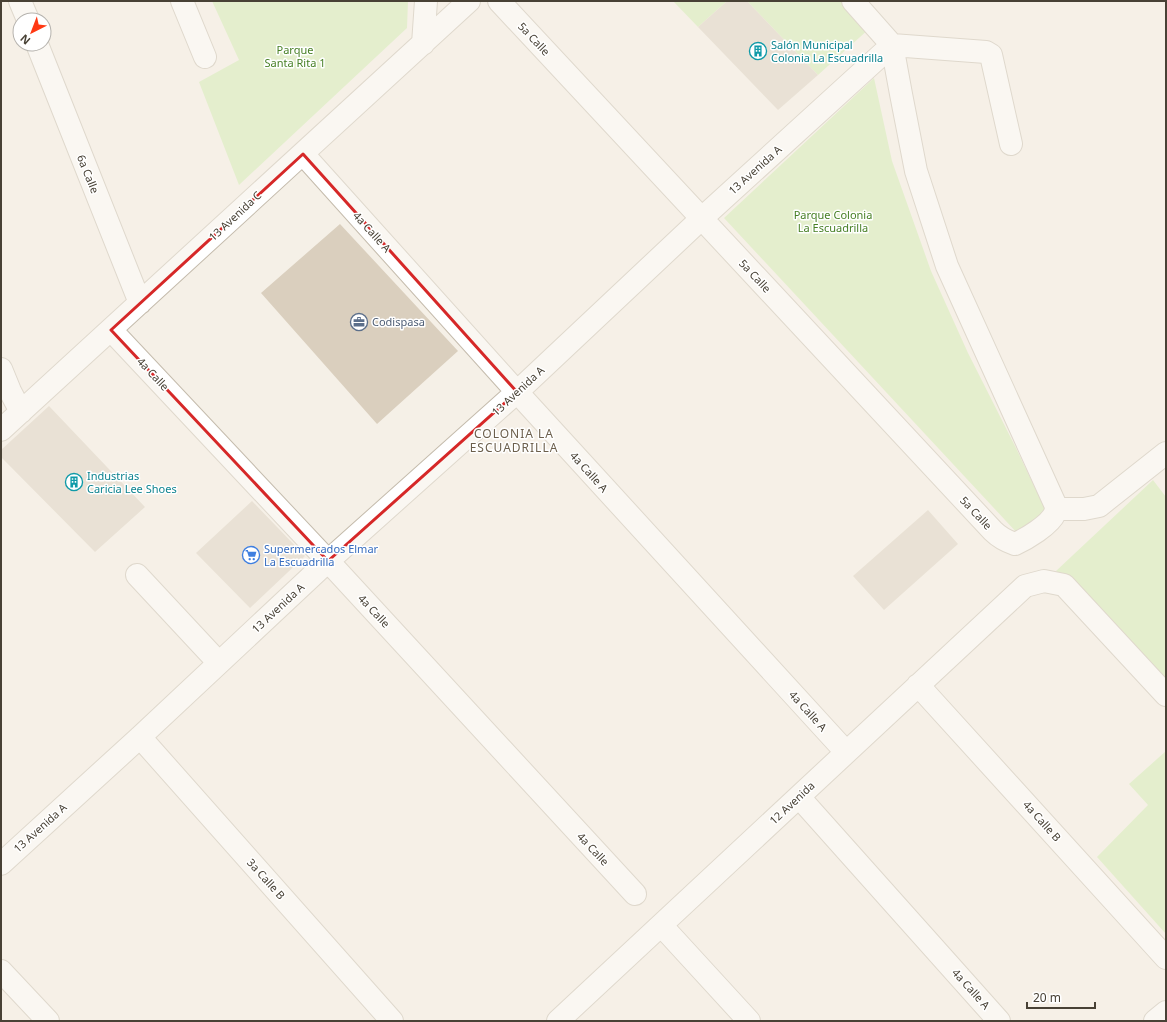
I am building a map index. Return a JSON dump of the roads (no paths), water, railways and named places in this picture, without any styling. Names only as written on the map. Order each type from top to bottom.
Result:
[{"type":"street","points":[[20,1],[25,12]]},
{"type":"street","points":[[182,1],[205,57]]},
{"type":"street","points":[[423,44],[426,1]]},
{"type":"street","name":"13 Avenida C","points":[[1,430],[469,1]]},
{"type":"street","name":"5a Calle","points":[[499,1],[1000,538],[1015,544],[1025,539],[1052,518],[1056,509]]},
{"type":"street","points":[[853,1],[892,45],[916,171],[947,266],[1056,509],[1084,509],[1099,506],[1166,453]]},
{"type":"street","points":[[892,45],[986,52],[990,55],[1011,144]]},
{"type":"street","name":"13 Avenida A","points":[[1,864],[220,663],[328,561],[517,392],[701,218],[892,45]]},
{"type":"street","name":"6a Calle","points":[[40,52],[140,303]]},
{"type":"street","name":"4a Calle A","points":[[302,154],[846,752]]},
{"type":"street","name":"4a Calle","points":[[111,330],[328,561],[635,894]]},
{"type":"street","points":[[1,369],[21,412]]},
{"type":"street","points":[[137,575],[220,663]]},
{"type":"street","name":"12 Avenida","points":[[558,1021],[1025,586],[1044,581],[1064,585],[1166,695]]},
{"type":"street","name":"4a Calle B","points":[[918,685],[1166,958]]},
{"type":"street","name":"3a Calle B","points":[[140,737],[392,1021]]},
{"type":"street","name":"4a Calle A","points":[[799,797],[999,1021]]},
{"type":"street","points":[[661,925],[749,1021]]},
{"type":"street","points":[[1,971],[48,1021]]},
{"type":"street","points":[[1155,1021],[1166,1012]]},
{"type":"place","name":"Salón Municipal Colonia La Escuadrilla","points":[[758,51]]},
{"type":"place","name":"Codispasa","points":[[359,322]]},
{"type":"place","name":"Industrias Caricia Lee Shoes","points":[[74,482]]},
{"type":"place","name":"Supermercados Elmar La Escuadrilla","points":[[251,555]]},
{"type":"district","name":"COLONIA LA ESCUADRILLA","points":[[514,441]]},
{"type":"park label","name":"Parque Santa Rita 1","points":[[295,56]]},
{"type":"park label","name":"Parque Colonia La Escuadrilla","points":[[833,221]]}]
